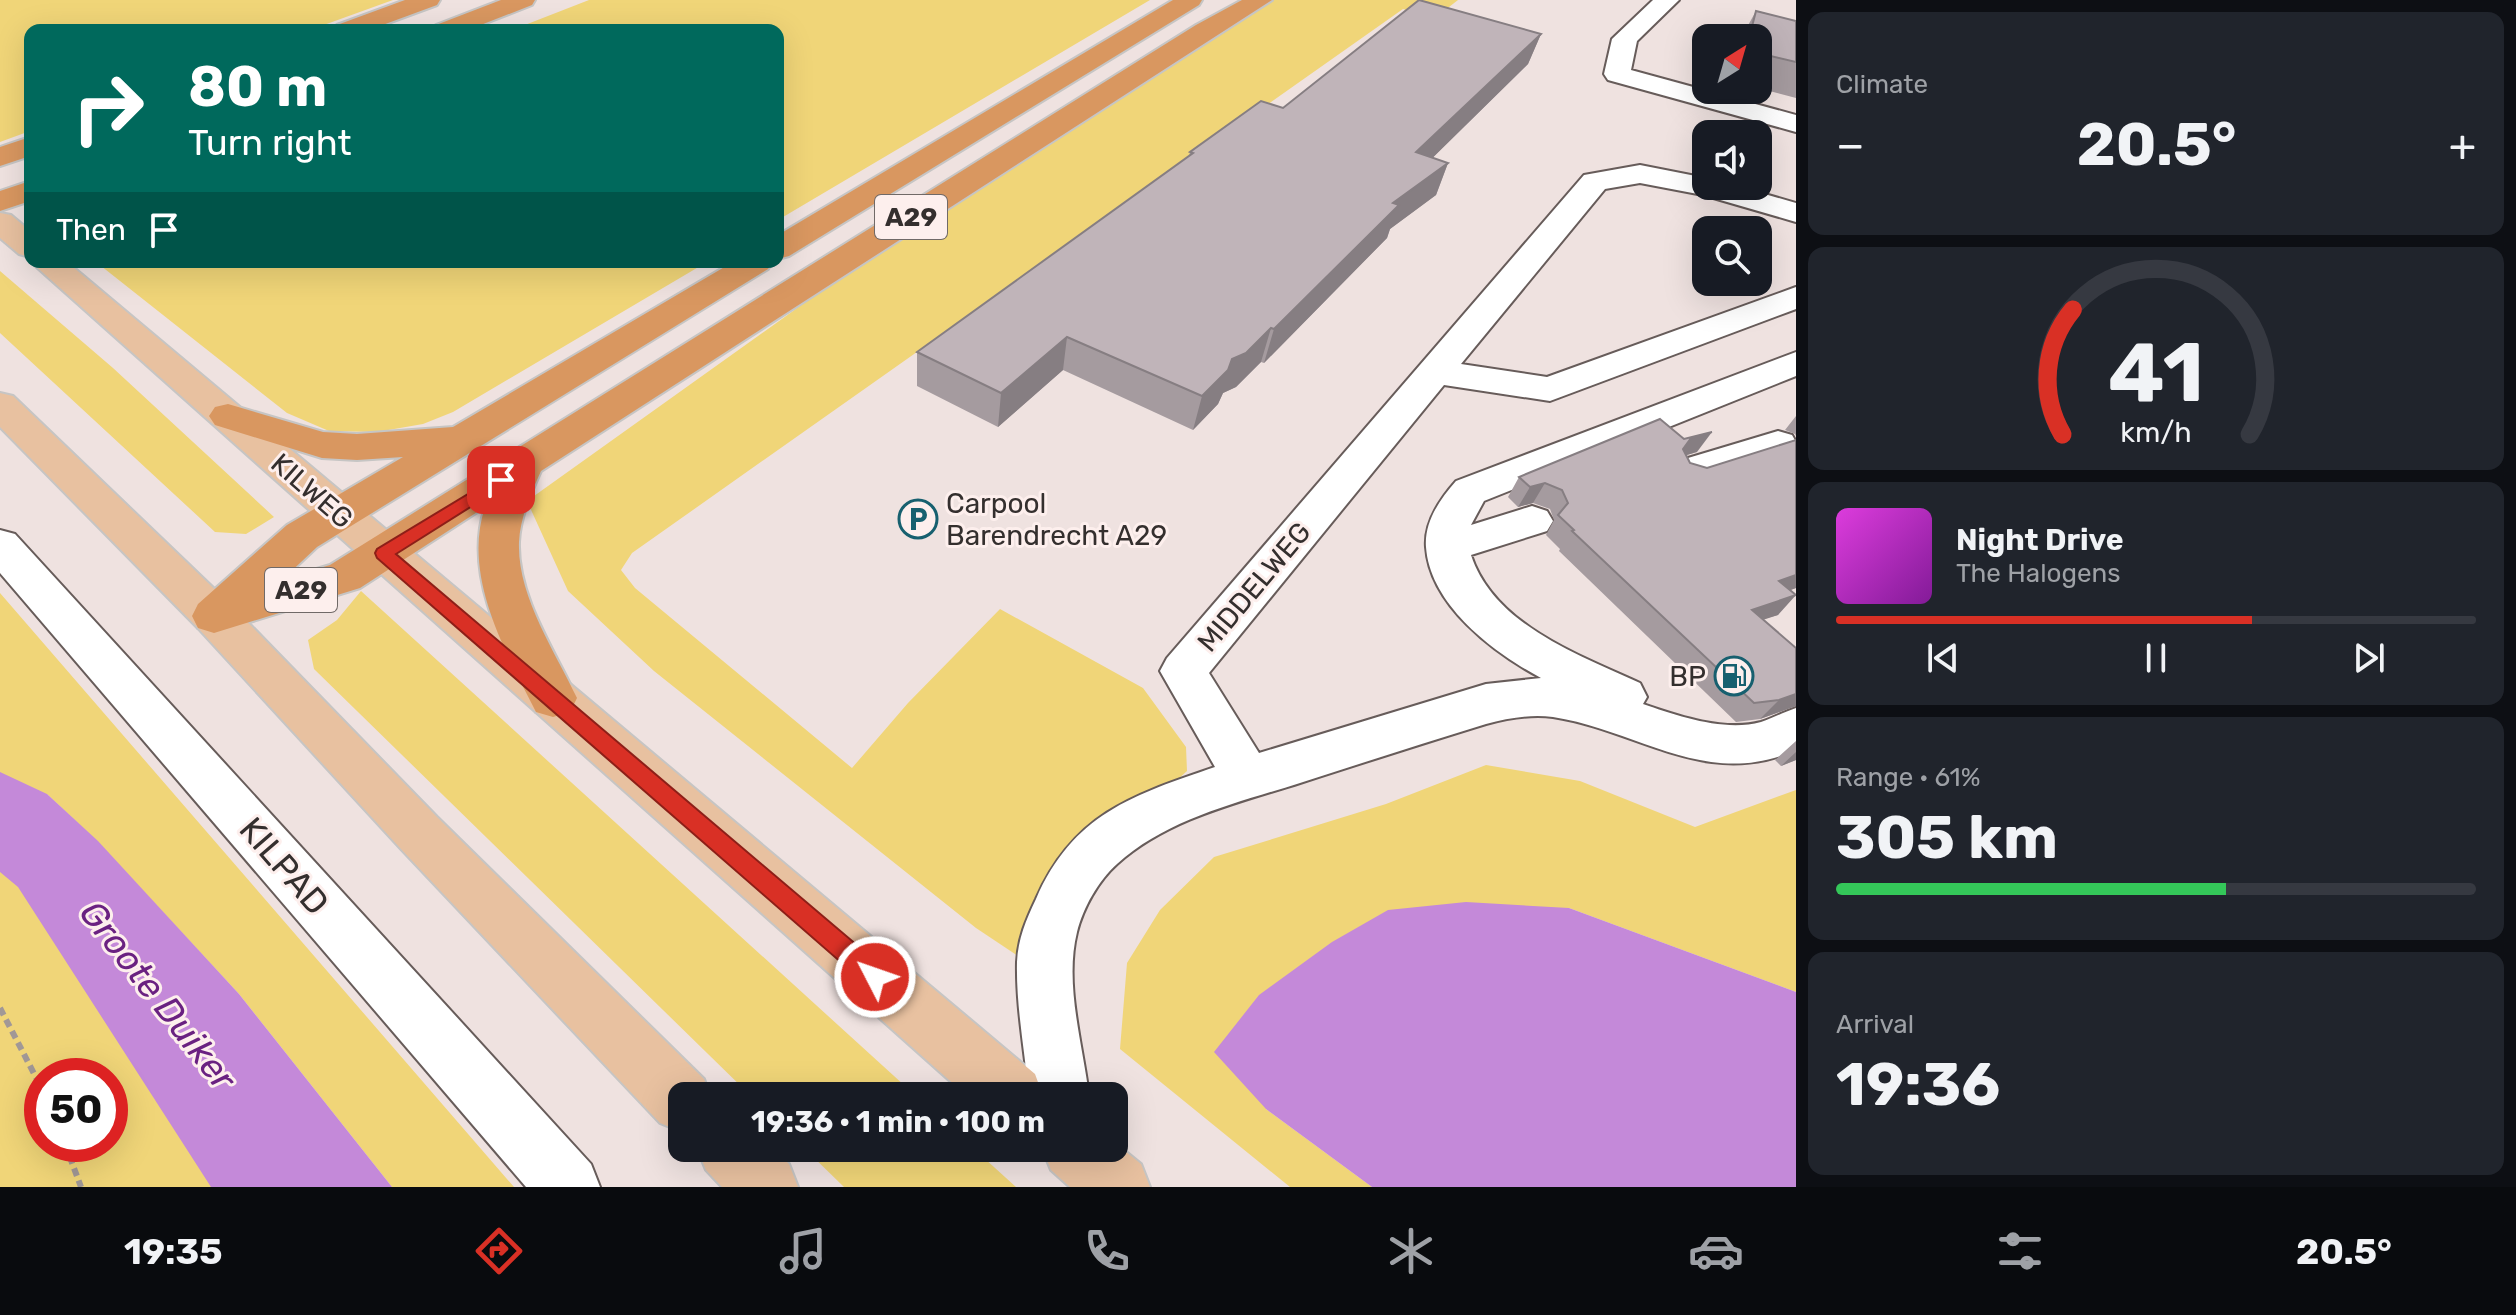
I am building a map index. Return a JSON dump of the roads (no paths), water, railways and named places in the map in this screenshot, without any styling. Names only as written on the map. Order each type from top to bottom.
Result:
[{"type":"highway","points":[[362,24],[428,0]]},
{"type":"highway","points":[[461,24],[523,0]]},
{"type":"highway","name":"A29","points":[[784,245],[1190,0]]},
{"type":"highway","name":"A29","points":[[214,616],[345,577],[1205,30],[1260,0]]},
{"type":"highway","points":[[0,157],[24,148]]},
{"type":"highway","points":[[0,202],[24,192]]},
{"type":"highway","name":"A29","points":[[214,616],[302,536],[746,268]]},
{"type":"highway","name":"A29","points":[[228,416],[322,445],[357,447],[463,440]]},
{"type":"highway","points":[[524,465],[510,496],[498,540],[498,560],[507,592],[553,698]]},
{"type":"main road","points":[[0,222],[24,242]]},
{"type":"main road","name":"KILWEG","points":[[54,268],[997,1082]]},
{"type":"main road","points":[[0,405],[214,616],[419,833],[668,1087]]},
{"type":"main road","points":[[742,1162],[766,1187]]},
{"type":"main road","points":[[1089,1162],[1118,1187]]},
{"type":"street","points":[[1667,0],[1625,39],[1617,74],[1796,124]]},
{"type":"street","name":"MIDDELWEG","points":[[1248,778],[1183,671],[1595,181],[1640,174],[1708,187],[1796,213]]},
{"type":"street","points":[[1434,372],[1550,389],[1796,297]]},
{"type":"street","points":[[1732,744],[1617,694],[1506,632],[1473,600],[1451,561],[1447,547],[1447,523],[1470,491],[1796,363]]},
{"type":"street","points":[[1736,412],[1787,450]]},
{"type":"street","points":[[1692,471],[1787,450]]},
{"type":"street","points":[[1447,547],[1532,521]]},
{"type":"street","name":"KILPAD","points":[[0,545],[568,1187]]},
{"type":"street","points":[[1058,1082],[1047,980],[1047,942],[1061,906],[1080,871],[1096,850],[1126,827],[1248,778],[1486,704],[1515,698],[1550,697],[1585,704],[1704,740],[1732,744],[1758,743],[1796,728]]},
{"type":"water","name":"Groote Duiker","points":[[0,772],[47,794],[98,841],[239,994],[392,1187],[211,1187],[18,887],[0,872]]},
{"type":"water","points":[[1466,902],[1569,908],[1796,992],[1796,1187],[1372,1187],[1266,1109],[1214,1052],[1259,995],[1332,942],[1388,910]]},
{"type":"place","name":"Carpool Barendrecht A29","points":[[918,519]]},
{"type":"place","name":"BP","points":[[1734,676]]}]
